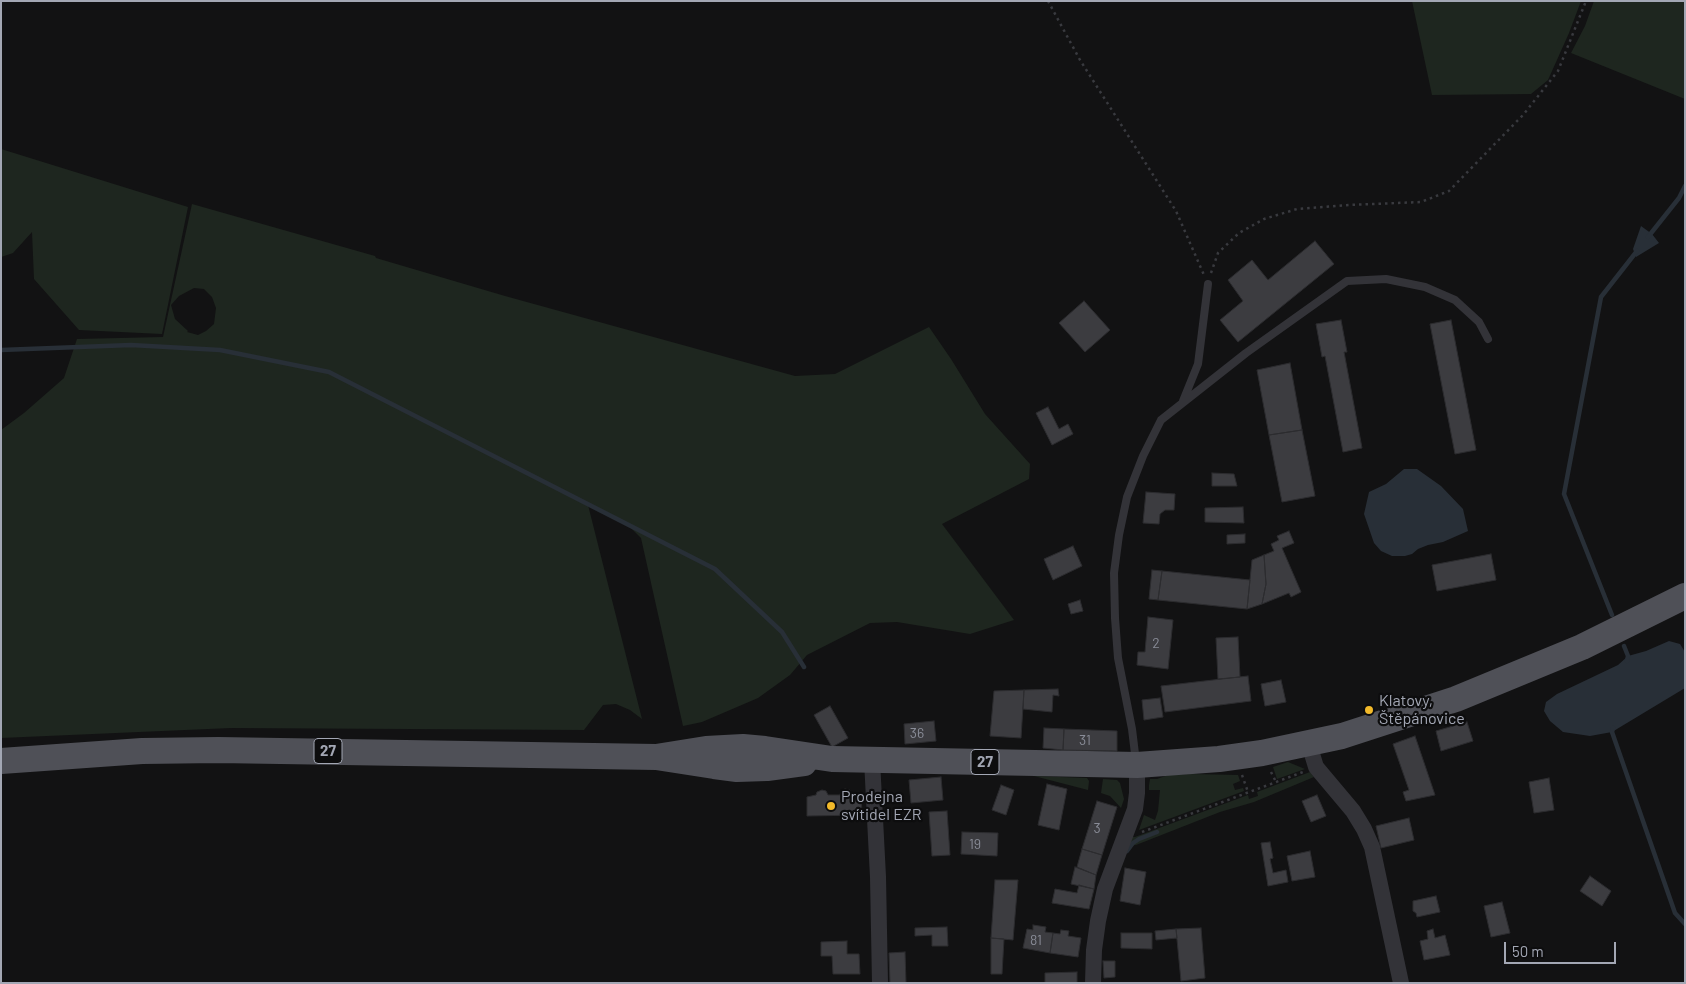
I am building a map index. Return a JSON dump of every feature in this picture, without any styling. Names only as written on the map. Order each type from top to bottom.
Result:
[{"type":"main road","name":"27","points":[[1,761],[132,752],[218,750],[656,757],[706,749],[743,747],[832,760],[1137,765],[1312,755],[1360,727],[1410,716],[1482,689],[1596,641],[1685,596]]},
{"type":"street","points":[[1312,755],[1353,811],[1364,829],[1372,848],[1401,983]]},
{"type":"street","points":[[872,760],[878,877],[880,983]]},
{"type":"street","points":[[1093,983],[1094,950],[1098,921],[1106,889],[1136,801],[1137,765]]},
{"type":"lane","points":[[1137,765],[1118,658],[1114,573],[1118,535],[1127,497],[1143,456],[1161,420],[1246,353],[1347,282],[1386,279],[1425,287],[1455,300],[1479,322],[1488,339]]},
{"type":"lane","points":[[1183,403],[1198,364],[1208,284]]},
{"type":"lane","points":[[1438,696],[1482,689]]},
{"type":"path","points":[[1048,1],[1080,60],[1176,211],[1208,284]]},
{"type":"path","points":[[1208,284],[1218,253],[1239,233],[1264,219],[1298,209],[1421,202],[1449,191],[1523,115],[1558,71],[1586,1]]},
{"type":"path","points":[[1127,832],[1134,835],[1276,782],[1312,755]]},
{"type":"path","points":[[1270,768],[1276,782]]},
{"type":"shaded area","points":[[1412,1],[1581,1],[1548,80],[1531,94],[1432,95]]},
{"type":"shaded area","points":[[1594,1],[1685,1],[1685,99],[1571,53],[1585,26]]},
{"type":"shaded area","points":[[1,149],[188,207],[162,334],[79,330],[34,279],[32,232],[13,253],[1,257]]},
{"type":"shaded area","points":[[192,204],[375,256],[376,258],[505,296],[795,376],[835,374],[929,327],[985,414],[1030,464],[1029,479],[942,524],[1014,620],[970,634],[897,622],[870,623],[807,655],[790,675],[758,698],[702,722],[683,726],[641,538],[630,527],[588,505],[642,719],[630,710],[616,704],[603,705],[584,730],[231,728],[1,738],[1,430],[24,413],[64,378],[77,339],[163,337]],"holes":[[[194,288],[204,289],[212,297],[216,308],[214,324],[198,335],[187,332],[175,319],[171,305],[179,296]]]},
{"type":"shaded area","points":[[1641,226],[1652,234],[1659,243],[1636,257],[1633,249]]},
{"type":"shaded area","points":[[1404,469],[1417,469],[1441,486],[1463,509],[1468,531],[1443,542],[1428,545],[1405,556],[1392,556],[1381,551],[1374,543],[1364,514],[1369,492],[1386,484]]},
{"type":"shaded area","points":[[1669,641],[1680,644],[1685,652],[1685,688],[1612,732],[1590,736],[1563,732],[1550,721],[1544,711],[1546,702],[1557,694],[1618,665],[1628,656]]},
{"type":"shaded area","points":[[1288,762],[1305,769],[1277,779],[1273,767]]},
{"type":"shaded area","points":[[1310,772],[1314,777],[1254,802],[1220,812],[1136,845],[1127,846],[1131,837],[1248,795],[1249,799],[1258,796],[1257,792]]},
{"type":"shaded area","points":[[1168,775],[1238,775],[1240,781],[1233,784],[1235,790],[1243,788],[1244,791],[1139,830],[1144,815],[1155,820],[1158,811],[1160,790],[1149,790],[1150,779],[1157,779]]},
{"type":"shaded area","points":[[1034,776],[1087,778],[1089,781],[1088,790]]},
{"type":"shaded area","points":[[1103,779],[1117,780],[1120,783],[1124,799],[1121,808],[1110,796],[1101,793]]},
{"type":"building","points":[[1315,241],[1334,264],[1238,342],[1220,320],[1243,301],[1228,280],[1252,260],[1268,280]]},
{"type":"building","points":[[1084,301],[1110,330],[1085,352],[1059,323]]},
{"type":"building","points":[[1341,320],[1347,352],[1344,352],[1362,448],[1343,452],[1325,356],[1322,357],[1316,324]]},
{"type":"building","points":[[1451,320],[1476,450],[1455,454],[1430,324]]},
{"type":"building","points":[[1290,363],[1302,430],[1269,435],[1257,370]]},
{"type":"building","points":[[1048,407],[1059,429],[1068,424],[1073,434],[1052,445],[1036,413]]},
{"type":"building","points":[[1302,430],[1315,496],[1282,502],[1269,435]]},
{"type":"building","points":[[1212,473],[1234,474],[1237,486],[1212,486]]},
{"type":"building","points":[[1146,492],[1175,494],[1174,510],[1165,510],[1160,514],[1159,524],[1143,523]]},
{"type":"building","points":[[1243,507],[1244,523],[1205,522],[1205,508]]},
{"type":"building","points":[[1289,531],[1294,543],[1282,548],[1301,592],[1291,597],[1289,593],[1262,604],[1266,584],[1264,555],[1274,551],[1271,544],[1279,540],[1277,536]]},
{"type":"building","points":[[1245,534],[1245,543],[1227,544],[1227,535]]},
{"type":"building","points":[[1073,546],[1082,566],[1053,580],[1044,559]]},
{"type":"building","points":[[1491,554],[1496,580],[1437,591],[1432,565]]},
{"type":"building","points":[[1264,555],[1266,584],[1262,604],[1247,609],[1252,560]]},
{"type":"building","points":[[1152,570],[1162,571],[1158,600],[1149,599]]},
{"type":"building","points":[[1162,571],[1250,580],[1247,609],[1158,600]]},
{"type":"building","points":[[1080,600],[1083,611],[1071,614],[1068,604]]},
{"type":"building","points":[[1148,617],[1173,620],[1168,669],[1137,665],[1138,652],[1145,652]]},
{"type":"building","points":[[1238,637],[1240,677],[1218,679],[1216,638]]},
{"type":"building","points":[[1248,676],[1251,701],[1165,712],[1161,686]]},
{"type":"building","points":[[1281,680],[1286,702],[1265,706],[1261,684]]},
{"type":"building","points":[[1058,689],[1059,696],[1053,695],[1052,712],[1023,709],[1024,690]]},
{"type":"building","points":[[1024,690],[1021,738],[990,736],[994,691]]},
{"type":"building","points":[[1160,698],[1163,717],[1144,720],[1142,700]]},
{"type":"building","points":[[830,706],[848,738],[832,747],[814,715]]},
{"type":"building","points":[[934,721],[936,741],[905,744],[904,724]]},
{"type":"building","points":[[1467,722],[1473,741],[1441,751],[1436,731]]},
{"type":"building","points":[[1044,728],[1064,729],[1063,750],[1043,748]]},
{"type":"building","points":[[1064,729],[1117,731],[1117,751],[1063,750]]},
{"type":"building","points":[[1415,736],[1435,795],[1406,801],[1403,792],[1409,790],[1393,744]]},
{"type":"building","points":[[941,777],[943,800],[911,803],[909,780]]},
{"type":"building","points":[[1549,778],[1554,810],[1534,813],[1529,782]]},
{"type":"building","points":[[1047,784],[1067,789],[1059,830],[1038,825]]},
{"type":"building","points":[[1001,785],[1014,790],[1006,815],[992,810]]},
{"type":"building","points":[[845,789],[850,790],[852,795],[861,794],[862,815],[807,816],[807,797],[816,795],[817,792],[822,790],[826,791],[828,795],[840,795],[841,791]]},
{"type":"building","points":[[1317,795],[1326,816],[1311,822],[1302,801]]},
{"type":"building","points":[[1097,801],[1117,807],[1102,855],[1082,849]]},
{"type":"building","points":[[947,811],[950,855],[932,856],[929,812]]},
{"type":"building","points":[[1409,818],[1414,840],[1381,848],[1376,826]]},
{"type":"building","points":[[962,832],[998,833],[997,856],[961,854]]},
{"type":"building","points":[[1270,842],[1273,858],[1270,859],[1273,873],[1286,870],[1288,882],[1268,886],[1261,843]]},
{"type":"building","points":[[1082,849],[1102,855],[1096,875],[1077,867]]},
{"type":"building","points":[[1310,851],[1315,877],[1292,881],[1287,856]]},
{"type":"building","points":[[1075,867],[1096,875],[1094,889],[1071,884]]},
{"type":"building","points":[[1125,868],[1146,872],[1140,905],[1120,901]]},
{"type":"building","points":[[1590,876],[1611,891],[1602,906],[1580,891]]},
{"type":"building","points":[[995,880],[1018,880],[1013,940],[991,938]]},
{"type":"building","points":[[1079,885],[1094,889],[1089,909],[1052,903],[1055,889],[1077,893]]},
{"type":"building","points":[[1436,896],[1440,912],[1417,917],[1413,911],[1413,901]]},
{"type":"building","points":[[1502,902],[1510,933],[1491,937],[1484,906]]},
{"type":"building","points":[[1033,925],[1046,927],[1045,932],[1053,933],[1050,953],[1023,948],[1027,929],[1033,930]]},
{"type":"building","points":[[947,927],[948,946],[932,946],[932,935],[915,936],[915,928]]},
{"type":"building","points":[[1201,928],[1205,978],[1181,981],[1176,929]]},
{"type":"building","points":[[1176,929],[1177,938],[1156,940],[1155,931]]},
{"type":"building","points":[[1433,929],[1435,938],[1445,935],[1450,955],[1424,960],[1420,941],[1428,939],[1427,931]]},
{"type":"building","points":[[1061,930],[1069,931],[1068,936],[1081,938],[1078,957],[1050,953],[1053,933],[1060,934]]},
{"type":"building","points":[[1121,933],[1152,933],[1152,949],[1121,948]]},
{"type":"building","points":[[991,938],[1004,939],[1002,974],[991,974]]},
{"type":"building","points":[[847,941],[847,954],[859,954],[860,974],[833,974],[832,956],[821,956],[821,942]]},
{"type":"building","points":[[905,952],[906,983],[890,983],[889,953]]},
{"type":"building","points":[[1103,961],[1115,961],[1115,977],[1104,978]]},
{"type":"building","points":[[1077,972],[1077,983],[1045,983],[1045,973]]},
{"type":"waterway","points":[[1648,237],[1679,198],[1685,186]]},
{"type":"waterway","points":[[1612,615],[1564,494],[1601,297],[1637,251]]},
{"type":"waterway","points":[[1,350],[131,345],[220,350],[329,372],[715,569],[782,632],[804,667]]},
{"type":"waterway","points":[[1624,646],[1628,656],[1627,661]]},
{"type":"waterway","points":[[1613,728],[1612,732],[1675,913],[1685,924]]},
{"type":"waterway","points":[[1127,851],[1139,839],[1157,832]]},
{"type":"place","name":"Klatovy, Štěpánovice","points":[[1369,710]]},
{"type":"place","name":"Prodejna svítidel EZR","points":[[831,806]]}]
